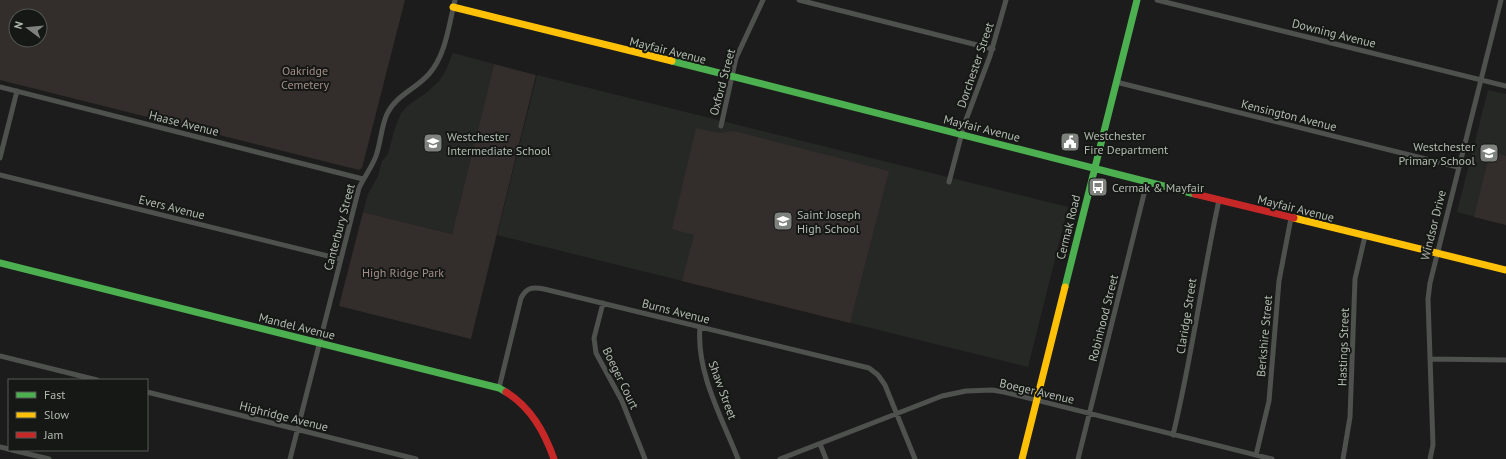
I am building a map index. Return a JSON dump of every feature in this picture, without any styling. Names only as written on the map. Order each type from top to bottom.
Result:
[{"type":"street","name":"Oxford Street","points":[[721,126],[736,58],[763,0]]},
{"type":"street","points":[[799,0],[993,49]]},
{"type":"street","name":"Dorchester Street","points":[[949,182],[962,134],[993,49],[1006,0]]},
{"type":"street","name":"Cermak Road","points":[[1022,459],[1093,168],[1137,0]]},
{"type":"street","name":"Downing Avenue","points":[[1157,0],[1506,86]]},
{"type":"street","name":"Windsor Drive","points":[[1430,459],[1433,445],[1428,294],[1458,167],[1501,0]]},
{"type":"street","name":"Mayfair Avenue","points":[[454,4],[733,77],[1147,182],[1506,270]]},
{"type":"street","name":"Canterbury Street","points":[[290,459],[359,188],[374,162],[385,120],[392,106],[405,93],[424,79],[437,62],[454,4]]},
{"type":"street","name":"Kensington Avenue","points":[[1116,82],[1458,167]]},
{"type":"street","name":"Haase Avenue","points":[[0,87],[363,179]]},
{"type":"street","points":[[0,158],[17,91]]},
{"type":"street","name":"Evers Avenue","points":[[0,175],[340,259]]},
{"type":"street","name":"Robinhood Street","points":[[1078,459],[1147,182]]},
{"type":"street","name":"Claridge Street","points":[[1173,435],[1184,388],[1205,265],[1219,200]]},
{"type":"street","name":"Berkshire Street","points":[[1256,455],[1269,400],[1279,282],[1291,218]]},
{"type":"street","name":"Hastings Street","points":[[1343,459],[1350,417],[1355,279],[1365,236]]},
{"type":"street","name":"Mandel Avenue","points":[[0,263],[498,388],[524,405],[536,418],[548,440],[554,459]]},
{"type":"street","name":"Burns Avenue","points":[[498,388],[521,298],[525,291],[536,288],[869,368],[878,375],[885,385],[915,459]]},
{"type":"street","name":"Boeger Court","points":[[603,303],[594,338],[596,352],[622,401],[645,459]]},
{"type":"street","name":"Shaw Street","points":[[700,327],[700,354],[704,372],[738,459]]},
{"type":"street","points":[[0,356],[93,379]]},
{"type":"street","points":[[1430,359],[1506,360]]},
{"type":"street","name":"Boeger Avenue","points":[[780,459],[897,412],[942,396],[992,390],[1036,399],[1089,414],[1272,459]]},
{"type":"street","name":"Highridge Avenue","points":[[148,392],[416,459]]},
{"type":"street","points":[[820,444],[826,459]]},
{"type":"street","points":[[16,451],[49,459]]},
{"type":"shaded area","name":"Westchester Intermediate School","points":[[453,53],[494,64],[452,234],[363,212],[368,194],[378,176],[382,161],[388,154],[394,131],[401,113],[407,106],[426,93],[439,81],[446,70]]},
{"type":"shaded area","name":"Saint Joseph High School","points":[[537,75],[1068,207],[1028,367],[497,235]]},
{"type":"shaded area","name":"Westchester Primary School","points":[[1488,90],[1506,94],[1506,225],[1457,212]]},
{"type":"green space","name":"Oakridge Cemetery","points":[[0,0],[405,0],[362,168],[359,170],[0,80]]},
{"type":"green space","name":"High Ridge Park","points":[[494,64],[536,75],[471,339],[339,306],[363,212],[452,234]]},
{"type":"green space","points":[[696,128],[720,133],[734,131],[889,171],[850,323],[682,281],[694,235],[672,229]]},
{"type":"green space","points":[[1490,152],[1506,156],[1506,225],[1474,217]]},
{"type":"traffic: fast","points":[[1065,287],[1137,0]]},
{"type":"traffic: fast","points":[[672,61],[1195,194]]},
{"type":"traffic: fast","points":[[0,263],[499,388],[506,392]]},
{"type":"traffic: slow","points":[[453,7],[672,61]]},
{"type":"traffic: slow","points":[[1294,218],[1506,270]]},
{"type":"traffic: slow","points":[[1022,459],[1065,287]]},
{"type":"traffic: jam","points":[[1195,194],[1294,218]]},
{"type":"traffic: jam","points":[[506,392],[523,405],[536,421],[546,439],[554,459]]},
{"type":"place","name":"Westchester Fire Department","points":[[1070,142]]},
{"type":"place","name":"Westchester Intermediate School","points":[[433,143]]},
{"type":"place","name":"Westchester Primary School","points":[[1489,153]]},
{"type":"place","name":"Cermak & Mayfair","points":[[1098,187]]},
{"type":"place","name":"Saint Joseph High School","points":[[783,221]]}]
